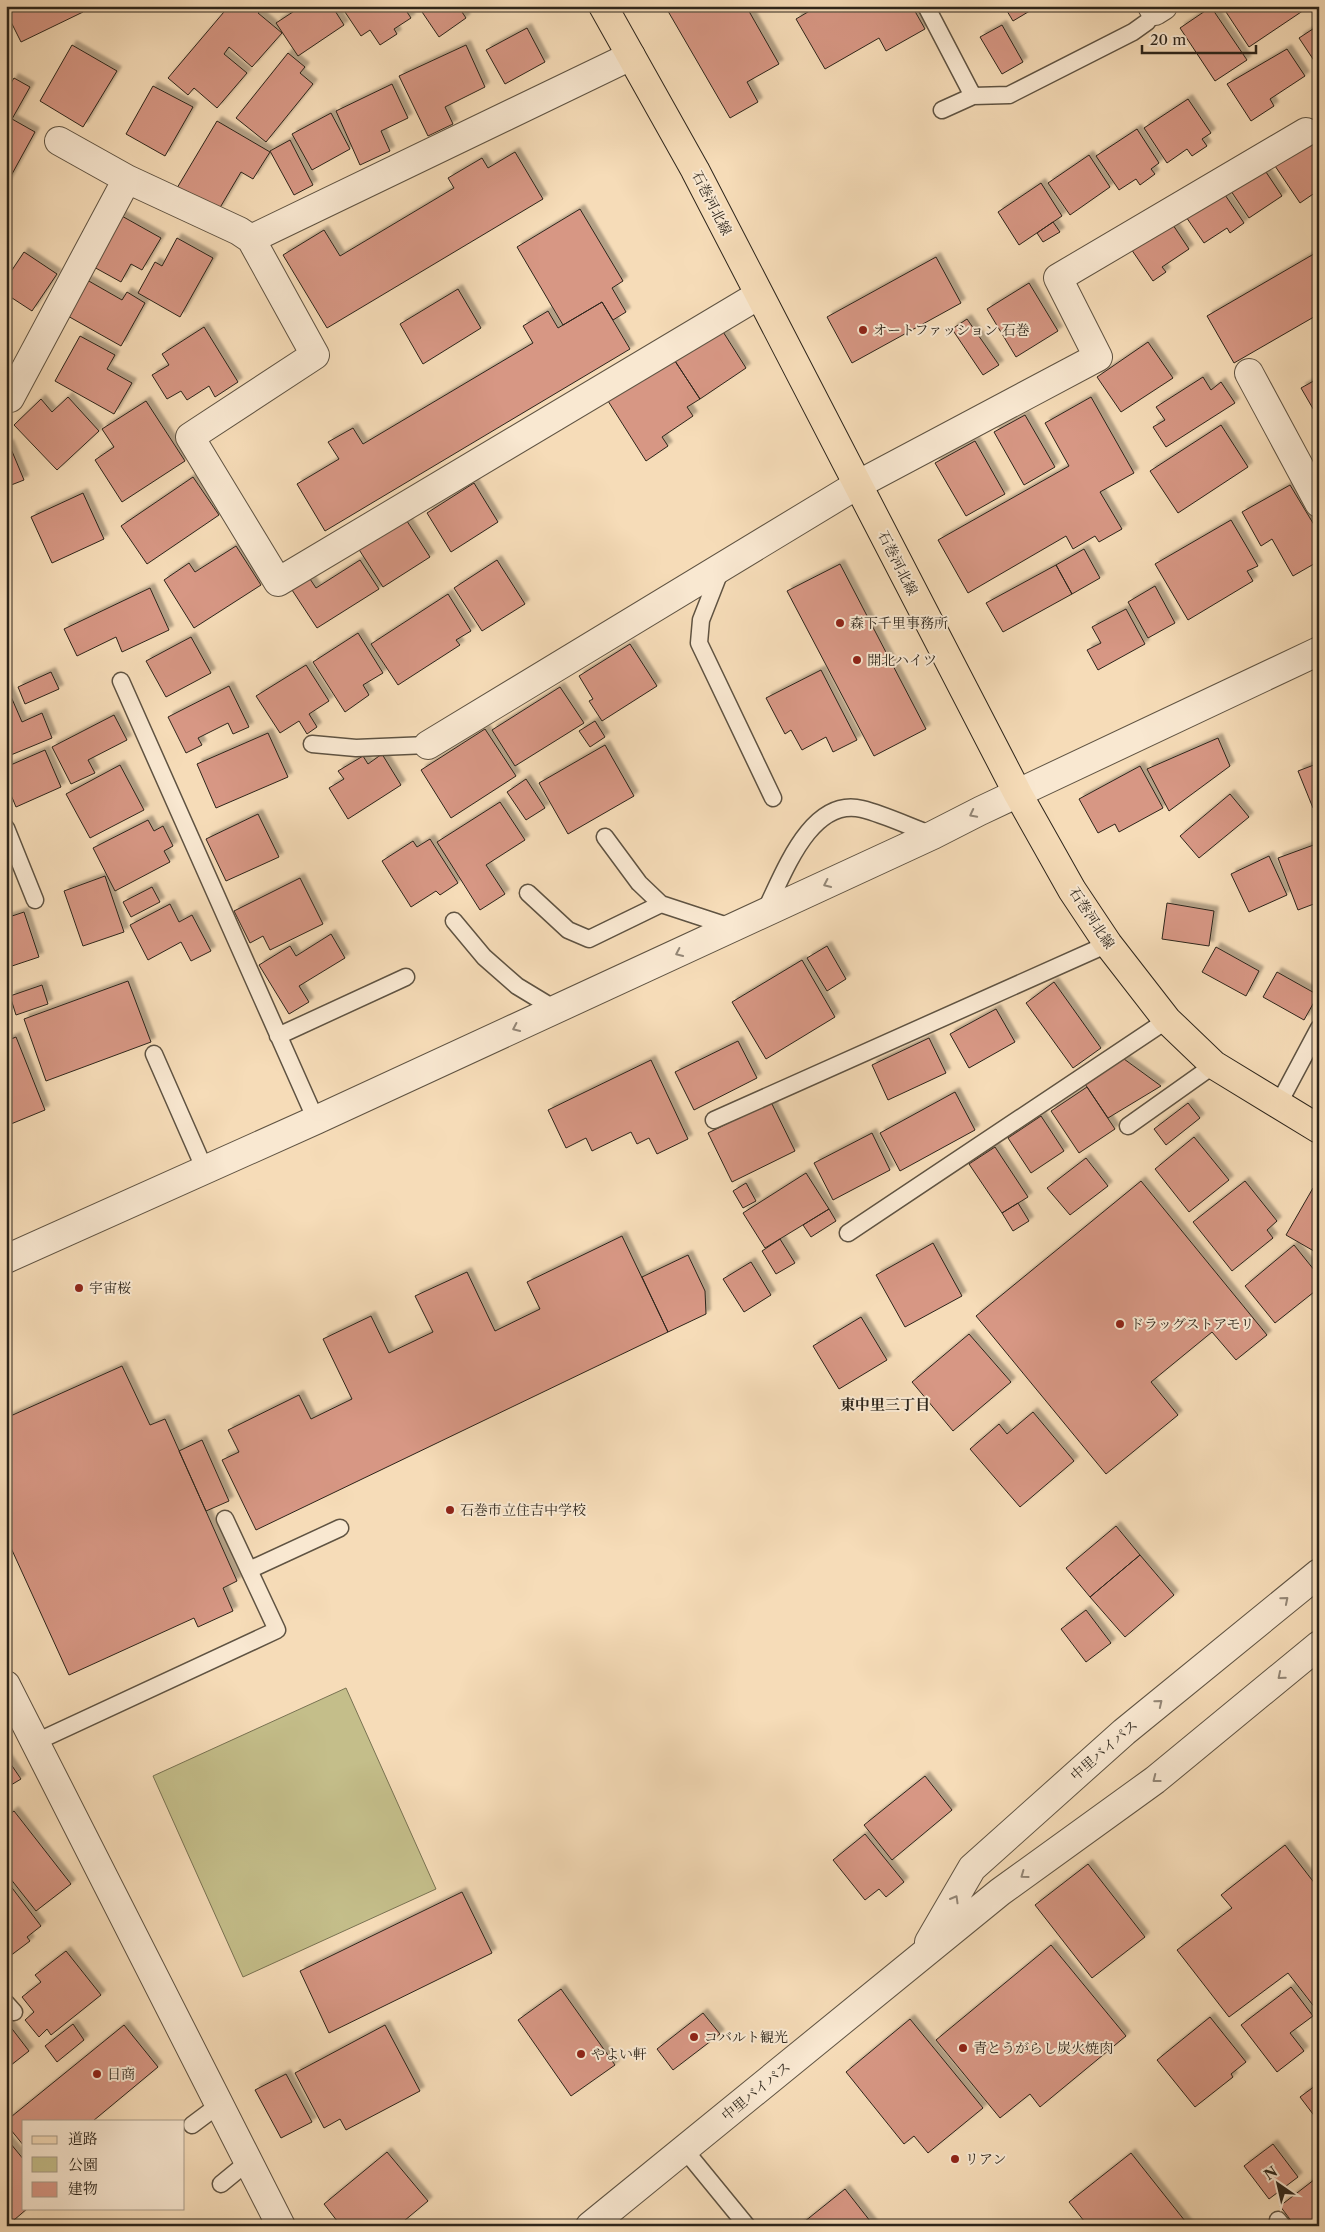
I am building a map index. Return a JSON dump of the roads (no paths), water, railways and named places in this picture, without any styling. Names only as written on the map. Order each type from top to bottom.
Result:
[{"type":"main road","name":"石巻河北線","points":[[604,6],[695,170],[1018,794],[1072,890],[1108,944],[1167,1020],[1214,1065],[1319,1129]]},
{"type":"street","points":[[250,239],[631,56]]},
{"type":"street","points":[[428,744],[857,485],[1098,357],[1058,278],[1306,132]]},
{"type":"street","points":[[59,142],[127,179],[239,231],[250,239],[314,355],[190,437],[278,582],[759,295]]},
{"type":"street","points":[[10,398],[127,179]]},
{"type":"street","points":[[1249,373],[1319,503]]},
{"type":"street","points":[[6,1259],[316,1120],[734,928],[1319,651]]},
{"type":"street","name":"中里バイパス","points":[[921,1956],[972,1868],[1124,1732],[1319,1573]]},
{"type":"street","name":"中里バイパス","points":[[590,2226],[1000,1892],[1156,1780],[1319,1645]]},
{"type":"street","points":[[6,1684],[281,2226]]},
{"type":"lane","points":[[926,6],[973,96]]},
{"type":"lane","points":[[942,110],[973,96],[1009,95],[1133,32],[1147,22],[1157,8]]},
{"type":"lane","points":[[722,567],[701,620],[699,643],[773,798]]},
{"type":"lane","points":[[121,681],[316,1120]]},
{"type":"lane","points":[[312,744],[356,748],[428,744]]},
{"type":"lane","points":[[764,913],[806,833],[823,816],[843,807],[861,808],[933,835]]},
{"type":"lane","points":[[6,828],[34,900]]},
{"type":"lane","points":[[605,837],[638,883],[661,904],[734,928]]},
{"type":"lane","points":[[528,893],[568,930],[589,939],[661,904]]},
{"type":"lane","points":[[454,921],[491,963],[517,986],[555,1009]]},
{"type":"lane","points":[[714,1120],[1108,944]]},
{"type":"lane","points":[[278,1036],[406,977]]},
{"type":"lane","points":[[848,1233],[1167,1020]]},
{"type":"lane","points":[[1278,1105],[1319,1028]]},
{"type":"lane","points":[[154,1054],[205,1170]]},
{"type":"lane","points":[[1128,1126],[1214,1065]]},
{"type":"lane","points":[[36,1742],[277,1630],[226,1519]]},
{"type":"lane","points":[[249,1570],[340,1528]]},
{"type":"lane","points":[[192,2125],[220,2104]]},
{"type":"lane","points":[[684,2149],[746,2226]]},
{"type":"lane","points":[[220,2184],[249,2161]]},
{"type":"place","name":"オートファッション 石巻","points":[[863,330]]},
{"type":"place","name":"森下千里事務所","points":[[840,623]]},
{"type":"place","name":"開北ハイツ","points":[[857,660]]},
{"type":"place","name":"宇宙桜","points":[[79,1288]]},
{"type":"place","name":"ドラッグストアモリ","points":[[1120,1324]]},
{"type":"place","name":"石巻市立住吉中学校","points":[[450,1510]]},
{"type":"place","name":"コバルト観光","points":[[694,2037]]},
{"type":"place","name":"青とうがらし炭火焼肉","points":[[963,2048]]},
{"type":"place","name":"やよい軒","points":[[581,2054]]},
{"type":"place","name":"日商","points":[[97,2074]]},
{"type":"place","name":"リアン","points":[[955,2159]]},
{"type":"district","name":"東中里三丁目","points":[[885,1405]]}]
